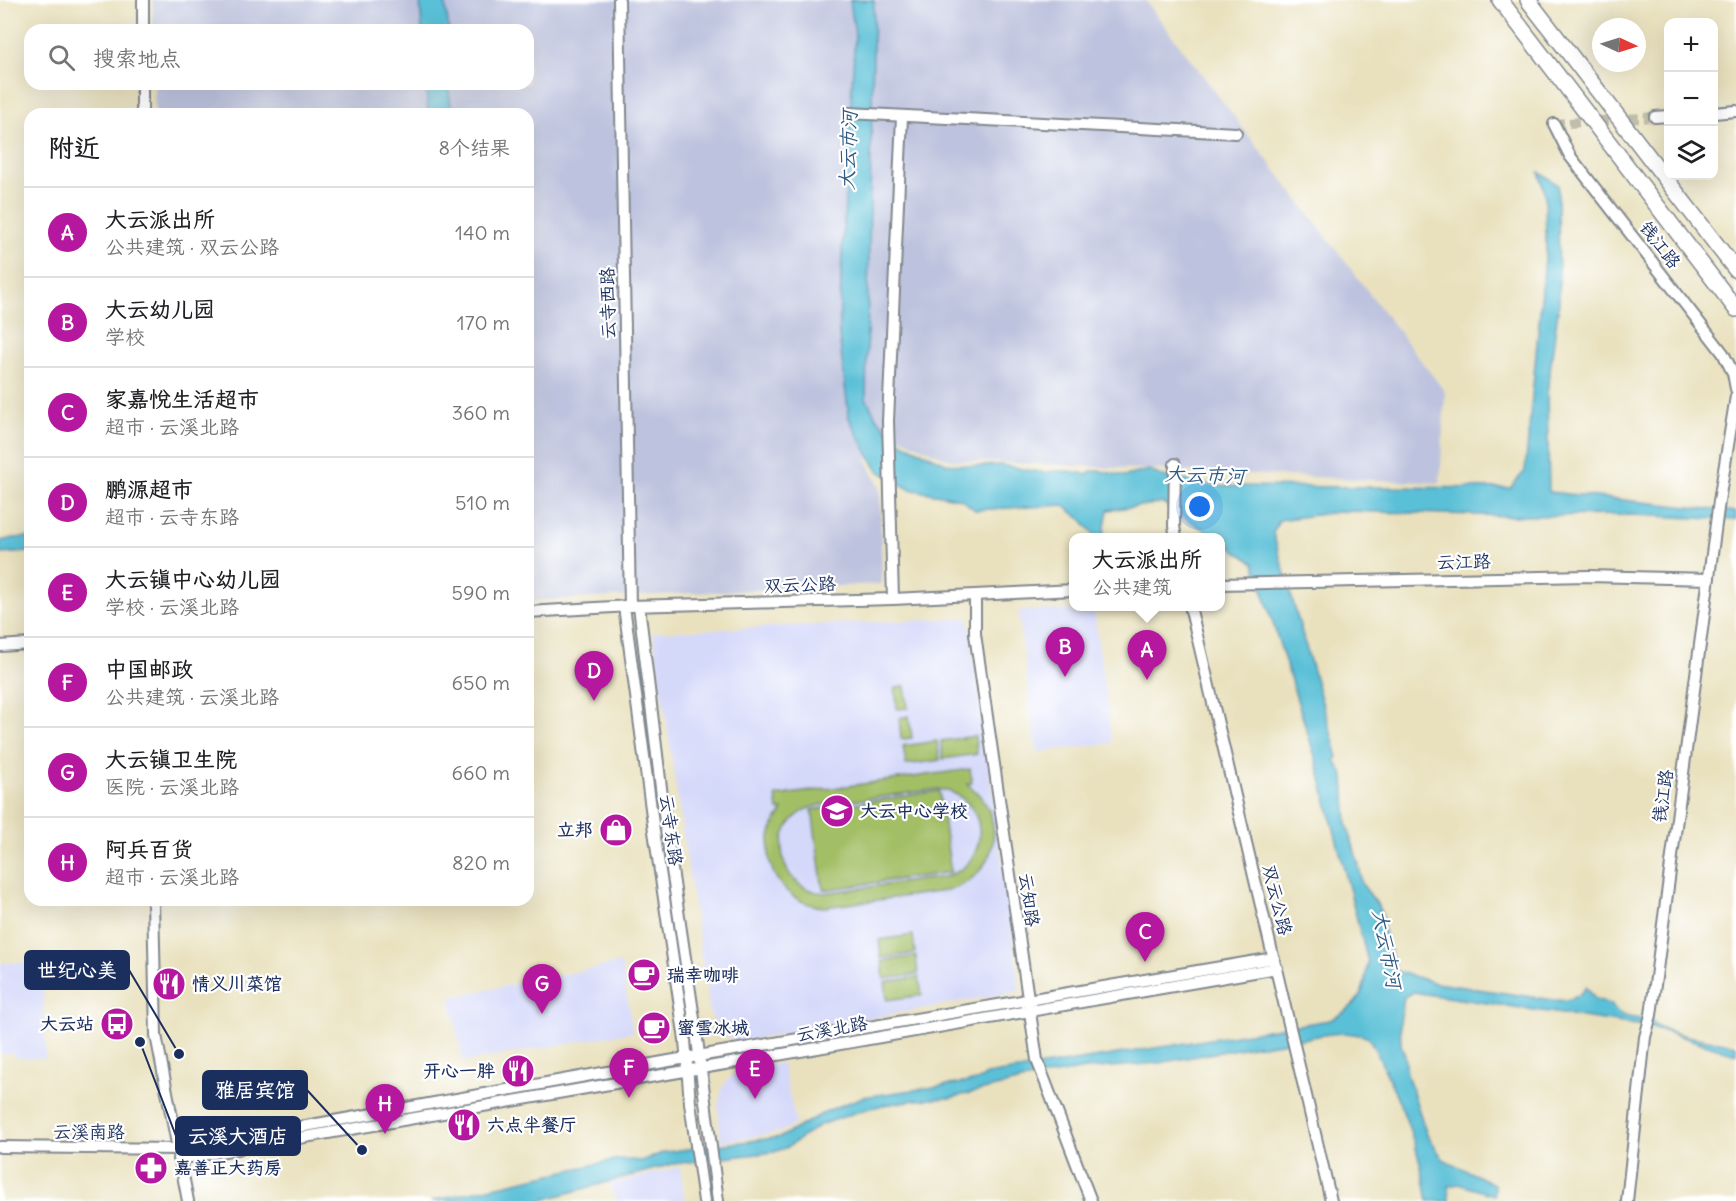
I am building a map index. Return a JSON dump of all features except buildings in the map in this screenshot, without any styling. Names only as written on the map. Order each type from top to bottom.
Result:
[{"type":"highway","points":[[1500,0],[1736,309]]},
{"type":"highway","points":[[1528,0],[1736,270]]},
{"type":"street","points":[[142,24],[143,0]]},
{"type":"street","name":"云寺西路","points":[[619,0],[631,606]]},
{"type":"street","points":[[142,90],[142,108]]},
{"type":"street","points":[[1718,112],[1736,111]]},
{"type":"street","points":[[849,113],[1236,134]]},
{"type":"street","points":[[1655,117],[1664,116]]},
{"type":"street","points":[[893,599],[888,421],[902,117]]},
{"type":"street","name":"钱江路","points":[[1554,124],[1570,156],[1724,353],[1733,373],[1736,389]]},
{"type":"street","name":"钱江路","points":[[1627,1201],[1645,1037],[1651,1015],[1715,527],[1736,396]]},
{"type":"street","points":[[1175,464],[1175,532]]},
{"type":"street","name":"云江路","points":[[1225,584],[1588,576],[1708,579]]},
{"type":"street","name":"双云公路","points":[[534,612],[1069,590]]},
{"type":"street","name":"云知路","points":[[975,595],[975,633],[1037,1060],[1091,1201]]},
{"type":"street","name":"云寺东路","points":[[631,606],[700,1069]]},
{"type":"street","name":"云寺东路","points":[[631,606],[687,1071]]},
{"type":"street","name":"双云公路","points":[[1191,611],[1276,963],[1330,1201]]},
{"type":"street","points":[[0,646],[24,644]]},
{"type":"street","points":[[153,906],[156,1035],[188,1201]]},
{"type":"street","name":"云溪北路","points":[[178,1154],[700,1069],[1028,1006],[1276,963]]},
{"type":"street","name":"云溪北路","points":[[178,1154],[686,1058],[1028,1006]]},
{"type":"street","points":[[700,1069],[718,1201]]},
{"type":"street","points":[[687,1071],[704,1201]]},
{"type":"street","name":"云溪南路","points":[[0,1148],[178,1154]]},
{"type":"shaded area","points":[[153,0],[1145,0],[1445,392],[1440,483],[950,460],[901,438],[866,459],[880,488],[882,584],[534,601],[534,108],[155,108],[154,90],[534,90],[534,24],[153,24]]},
{"type":"shaded area","points":[[1018,611],[1094,611],[1112,743],[1037,752]]},
{"type":"shaded area","name":"大云中心学校","points":[[968,618],[1020,991],[737,1042],[720,1032],[710,1014],[653,632]]},
{"type":"shaded area","points":[[42,962],[46,1058],[14,1058],[14,1053],[0,1054],[0,963]]},
{"type":"shaded area","points":[[621,963],[633,1032],[463,1062],[450,997]]},
{"type":"shaded area","points":[[782,1063],[796,1124],[780,1132],[721,1142],[718,1106],[723,1086],[730,1077],[744,1069]]},
{"type":"shaded area","points":[[680,1167],[685,1201],[616,1201],[610,1184]]},
{"type":"green space","points":[[905,686],[908,708],[897,709],[895,688]]},
{"type":"green space","points":[[909,716],[912,738],[901,739],[899,718]]},
{"type":"green space","points":[[975,736],[977,754],[943,759],[941,741]]},
{"type":"green space","points":[[937,741],[940,760],[906,765],[903,746]]},
{"type":"green space","points":[[970,769],[972,783],[967,784],[981,797],[990,812],[993,828],[992,844],[987,860],[977,873],[964,884],[946,891],[825,907],[807,903],[793,896],[781,885],[773,872],[769,857],[769,841],[774,825],[783,810],[778,810],[776,796]],"holes":[[[938,789],[955,794],[968,803],[976,816],[979,830],[978,845],[971,859],[960,870],[944,877],[824,893],[806,888],[794,879],[785,866],[782,851],[784,836],[791,822],[803,811],[820,805]]]},
{"type":"green space","points":[[939,791],[951,872],[823,890],[812,810]]},
{"type":"green space","points":[[913,935],[915,953],[881,958],[879,940]]},
{"type":"green space","points":[[916,956],[918,974],[884,979],[882,961]]},
{"type":"green space","points":[[919,977],[922,995],[887,1000],[885,982]]},
{"type":"water","points":[[420,0],[446,0],[448,24],[422,24]]},
{"type":"water","name":"大云市河","points":[[850,0],[874,0],[866,398],[876,417],[896,440],[948,464],[1000,465],[1046,473],[1066,471],[1087,475],[1091,471],[1101,471],[1125,476],[1149,470],[1161,476],[1216,486],[1510,488],[1525,471],[1546,247],[1545,194],[1539,172],[1558,185],[1559,302],[1547,394],[1549,492],[1736,512],[1736,520],[1632,515],[1511,516],[1345,511],[1279,520],[1273,533],[1338,757],[1335,761],[1344,776],[1347,824],[1362,884],[1377,904],[1383,918],[1383,929],[1396,971],[1436,983],[1554,1000],[1572,998],[1586,987],[1595,999],[1611,1004],[1618,1013],[1651,1020],[1666,1030],[1677,1033],[1736,1045],[1736,1054],[1651,1027],[1413,992],[1404,997],[1400,1022],[1401,1044],[1407,1074],[1427,1135],[1443,1159],[1494,1184],[1494,1195],[1458,1184],[1449,1186],[1449,1201],[1428,1201],[1419,1158],[1405,1117],[1369,1038],[1342,1033],[1159,1063],[1085,1069],[1029,1079],[950,1098],[884,1105],[820,1125],[788,1147],[774,1152],[673,1164],[539,1201],[431,1201],[619,1159],[641,1161],[665,1152],[781,1137],[829,1110],[863,1097],[977,1081],[986,1075],[1330,1020],[1349,1009],[1362,991],[1368,962],[1317,763],[1254,563],[1225,544],[1225,533],[1209,533],[1163,503],[1108,510],[1104,533],[1093,533],[1082,520],[1063,505],[975,510],[961,499],[909,489],[877,470],[849,418],[839,334],[855,35]]},
{"type":"water","points":[[426,90],[449,90],[451,108],[428,108]]},
{"type":"water","points":[[24,537],[24,552],[0,554],[0,541]]},
{"type":"tunnel","points":[[1554,124],[1655,117]]},
{"type":"place","name":"大云幼儿园","points":[[1065,677]]},
{"type":"place","name":"大云派出所","points":[[1147,680]]},
{"type":"place","name":"鹏源超市","points":[[594,701]]},
{"type":"place","name":"大云中心学校","points":[[837,811]]},
{"type":"place","name":"立邦","points":[[616,830]]},
{"type":"place","name":"家嘉悦生活超市","points":[[1145,962]]},
{"type":"place","name":"瑞幸咖啡","points":[[644,975]]},
{"type":"place","name":"情义川菜馆","points":[[169,984]]},
{"type":"place","name":"大云镇卫生院","points":[[542,1014]]},
{"type":"place","name":"大云站","points":[[117,1024]]},
{"type":"place","name":"蜜雪冰城","points":[[654,1028]]},
{"type":"place","name":"云溪大酒店","points":[[140,1042]]},
{"type":"place","name":"世纪心美","points":[[179,1054]]},
{"type":"place","name":"开心一胖","points":[[518,1071]]},
{"type":"place","name":"中国邮政","points":[[629,1098]]},
{"type":"place","name":"大云镇中心幼儿园","points":[[755,1099]]},
{"type":"place","name":"六点半餐厅","points":[[464,1125]]},
{"type":"place","name":"阿兵百货","points":[[385,1134]]},
{"type":"place","name":"雅居宾馆","points":[[362,1150]]},
{"type":"place","name":"嘉善正大药房","points":[[151,1168]]}]
